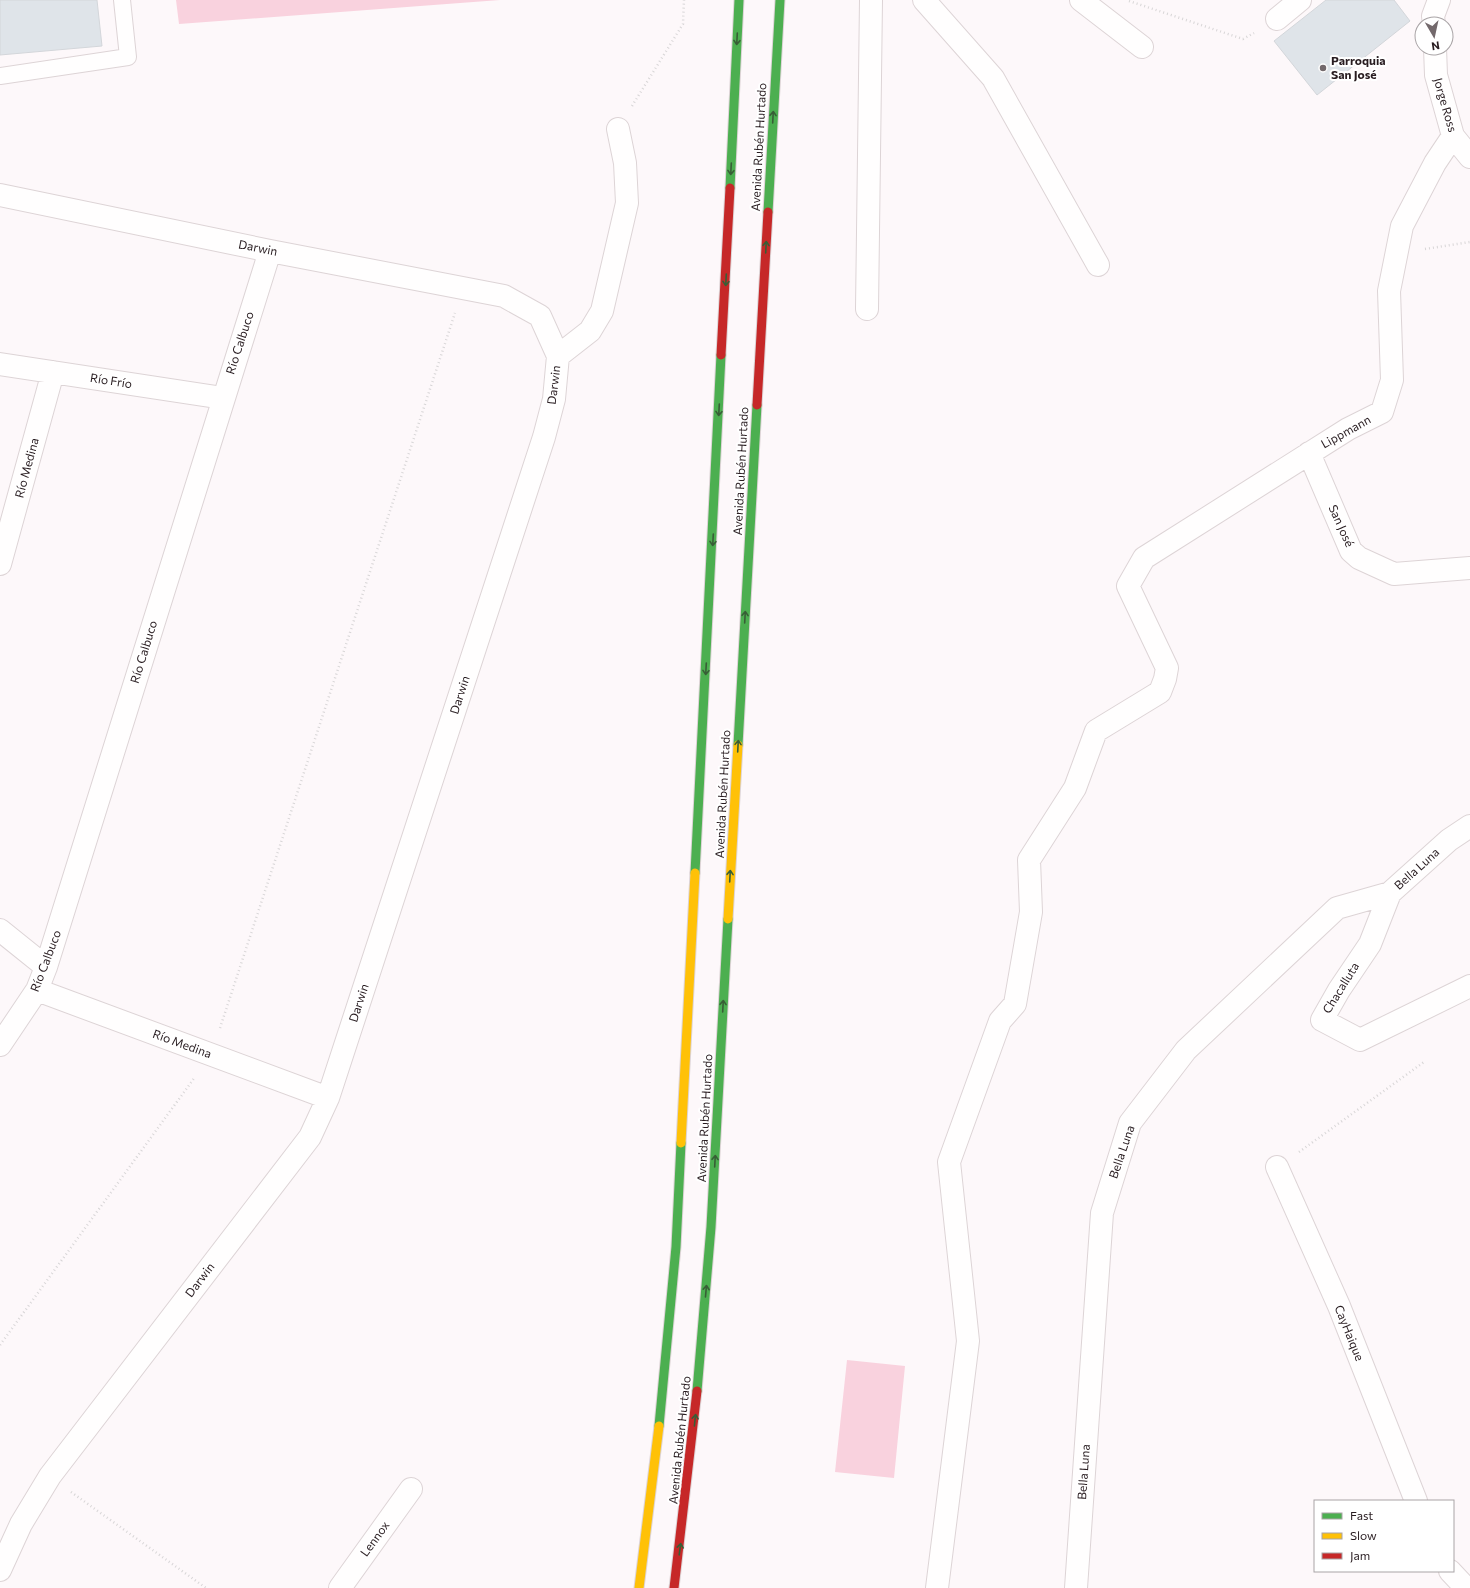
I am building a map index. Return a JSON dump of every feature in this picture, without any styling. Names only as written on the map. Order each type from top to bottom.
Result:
[{"type":"highway","name":"Avenida Rubén Hurtado","points":[[639,1588],[661,1410],[677,1232],[739,0]]},
{"type":"highway","name":"Avenida Rubén Hurtado","points":[[674,1588],[694,1424],[711,1227],[780,0]]},
{"type":"street","points":[[867,309],[871,0]]},
{"type":"street","points":[[924,0],[993,78],[1098,265]]},
{"type":"street","points":[[1081,0],[1142,48]]},
{"type":"street","points":[[1277,19],[1300,0]]},
{"type":"street","points":[[1433,16],[1438,0]]},
{"type":"street","name":"Jorge Ross","points":[[1435,56],[1436,75],[1453,136],[1470,157]]},
{"type":"street","name":"Darwin","points":[[558,356],[590,331],[602,311],[627,203],[625,163],[618,129]]},
{"type":"street","name":"Lippmann","points":[[937,1588],[968,1341],[950,1162],[1000,1021],[1015,1004],[1031,912],[1029,860],[1075,788],[1096,730],[1160,692],[1165,680],[1168,668],[1128,586],[1144,558],[1348,429],[1382,412],[1392,380],[1389,291],[1395,254],[1402,226],[1435,163],[1453,136]]},
{"type":"street","name":"Darwin","points":[[0,195],[270,251],[504,296],[540,316],[558,356],[554,399],[544,437],[328,1098],[310,1137],[50,1476],[21,1524],[0,1570]]},
{"type":"street","name":"Río Calbuco","points":[[0,1044],[37,990],[46,967],[270,251]]},
{"type":"street","name":"Río Frío","points":[[0,364],[223,398]]},
{"type":"street","name":"Río Medina","points":[[0,564],[5,532],[53,372]]},
{"type":"street","name":"San José","points":[[1309,453],[1351,551],[1359,558],[1394,574],[1470,568]]},
{"type":"street","name":"Bella Luna","points":[[1076,1588],[1102,1213],[1130,1123],[1186,1050],[1337,908],[1390,893],[1449,840],[1470,826]]},
{"type":"street","name":"Chacalluta","points":[[1390,893],[1370,944],[1339,990],[1322,1020],[1360,1040],[1470,986]]},
{"type":"street","points":[[0,930],[46,967]]},
{"type":"street","name":"Río Medina","points":[[37,990],[328,1098]]},
{"type":"street","name":"CayHaique","points":[[1277,1167],[1339,1306],[1416,1500]]},
{"type":"street","name":"Lennox","points":[[340,1588],[411,1489]]},
{"type":"street","points":[[1451,1572],[1466,1588]]},
{"type":"lane","points":[[0,76],[128,57],[122,0]]},
{"type":"path","points":[[618,129],[683,24],[684,0]]},
{"type":"path","points":[[1127,0],[1243,39],[1277,19]]},
{"type":"path","points":[[1395,254],[1470,242]]},
{"type":"path","points":[[0,1345],[211,1055],[463,288]]},
{"type":"path","points":[[1277,1167],[1424,1062]]},
{"type":"path","points":[[50,1476],[206,1588]]},
{"type":"shaded area","points":[[176,0],[500,0],[179,24]]},
{"type":"shaded area","points":[[847,1360],[905,1366],[894,1478],[835,1472]]},
{"type":"building","points":[[0,0],[97,0],[102,46],[0,55]]},
{"type":"building","name":"Parroquia San José","points":[[1326,0],[1394,0],[1410,21],[1317,95],[1274,41]]},
{"type":"traffic: fast","points":[[730,188],[739,0]]},
{"type":"traffic: fast","points":[[768,212],[780,0]]},
{"type":"traffic: fast","points":[[695,873],[721,355]]},
{"type":"traffic: fast","points":[[738,745],[757,405]]},
{"type":"traffic: fast","points":[[697,1391],[711,1227],[728,919]]},
{"type":"traffic: fast","points":[[659,1426],[676,1247],[681,1143]]},
{"type":"traffic: slow","points":[[728,919],[738,745]]},
{"type":"traffic: slow","points":[[681,1143],[695,873]]},
{"type":"traffic: slow","points":[[639,1588],[659,1426]]},
{"type":"traffic: jam","points":[[721,355],[730,188]]},
{"type":"traffic: jam","points":[[757,405],[768,212]]},
{"type":"traffic: jam","points":[[674,1588],[697,1391]]},
{"type":"place","name":"Parroquia San José","points":[[1323,68]]}]
